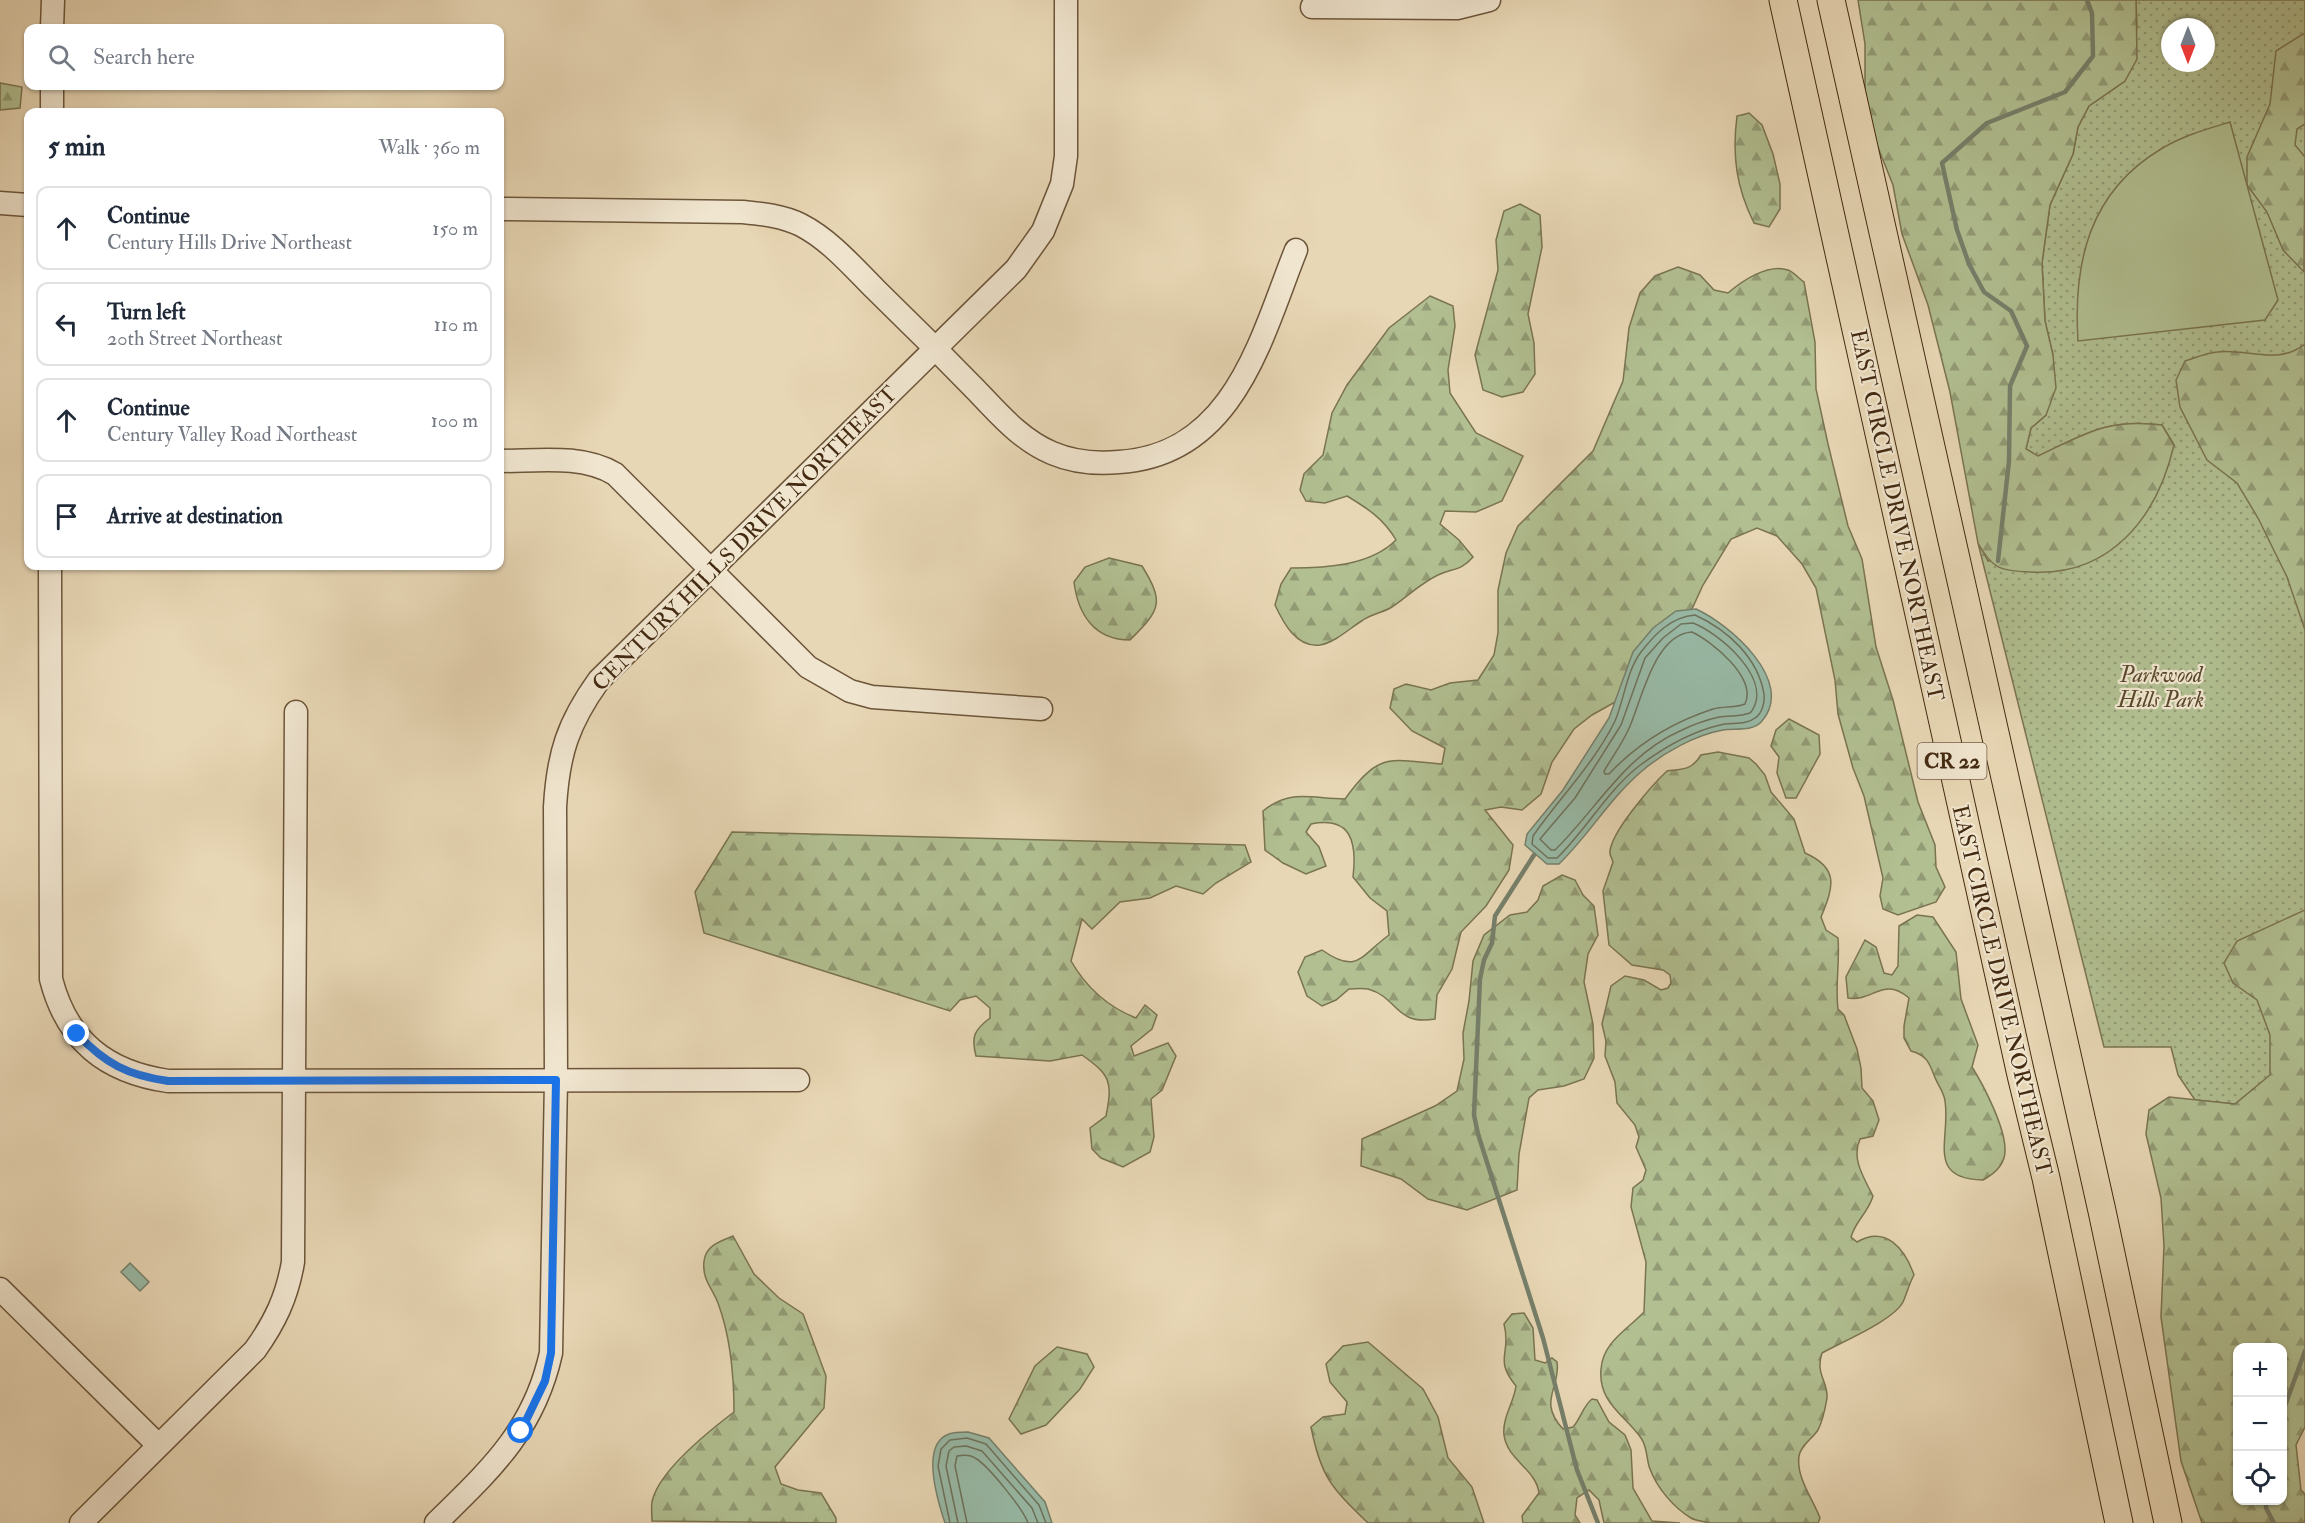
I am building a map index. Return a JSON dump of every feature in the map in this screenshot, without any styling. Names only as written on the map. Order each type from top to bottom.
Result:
[{"type":"main road","name":"EAST CIRCLE DRIVE NORTHEAST","points":[[1783,0],[2018,1064],[2048,1190],[2119,1523]]},
{"type":"main road","name":"EAST CIRCLE DRIVE NORTHEAST","points":[[1831,0],[2102,1211],[2168,1523]]},
{"type":"street","points":[[52,24],[53,0]]},
{"type":"street","name":"CENTURY HILLS DRIVE NORTHEAST","points":[[436,1523],[507,1452],[534,1406],[545,1381],[554,1320],[555,807],[558,766],[571,724],[599,680],[934,347],[1016,269],[1043,231],[1053,208],[1066,156],[1066,0]]},
{"type":"street","points":[[1312,8],[1457,8],[1489,0]]},
{"type":"street","points":[[52,90],[52,108]]},
{"type":"street","points":[[0,203],[24,205]]},
{"type":"street","points":[[504,209],[743,212],[783,218],[813,232],[825,241],[934,347],[1009,425],[1030,441],[1053,454],[1080,462],[1135,461],[1183,444],[1202,430],[1233,396],[1246,373],[1296,250]]},
{"type":"street","points":[[504,461],[584,462],[602,466],[629,487],[808,667],[850,691],[872,697],[1041,709]]},
{"type":"street","points":[[50,570],[50,959],[55,996],[77,1034],[103,1059],[123,1071],[168,1081],[798,1080]]},
{"type":"street","points":[[81,1523],[255,1350],[271,1328],[283,1305],[293,1263],[296,712]]},
{"type":"street","points":[[0,1289],[158,1445]]},
{"type":"green space","points":[[1858,0],[2136,0],[2137,59],[2125,81],[2089,106],[2078,127],[2073,154],[2050,205],[2042,263],[2045,321],[2053,355],[2056,388],[2046,415],[2031,428],[2026,449],[2038,456],[2097,430],[2111,426],[2143,423],[2162,425],[2174,445],[2156,496],[2142,519],[2126,538],[2106,553],[2084,565],[2058,571],[2012,571],[1993,563],[1978,543],[1950,392],[1928,305],[1902,234],[1893,185],[1875,140],[1865,91],[1865,44]]},
{"type":"green space","name":"Parkwood Hills Park","points":[[2136,0],[2305,0],[2305,1048],[2235,1104],[2195,1100],[2178,1075],[2171,1047],[2104,1047],[1978,543],[1988,561],[2174,445],[2162,425],[2143,423],[2111,426],[2097,430],[2038,456],[2026,449],[2031,428],[2046,415],[2053,355],[2045,321],[2042,263],[2050,205],[2073,154],[2078,127],[2089,106],[2125,81],[2137,27]]},
{"type":"green space","points":[[2303,34],[2305,35],[2305,124],[2297,129],[2295,145],[2305,157],[2304,272],[2283,250],[2267,212],[2247,185],[2247,157],[2270,104],[2276,51]]},
{"type":"green space","points":[[0,83],[22,87],[20,108],[0,110]]},
{"type":"green space","points":[[1749,113],[1762,125],[1773,154],[1780,184],[1780,209],[1769,227],[1754,223],[1739,184],[1735,158],[1737,116]]},
{"type":"green space","points":[[2230,122],[2278,300],[2265,320],[2078,341],[2077,312],[2083,257],[2102,208],[2117,186],[2137,166],[2169,144]]},
{"type":"green space","points":[[1520,204],[1540,215],[1542,247],[1528,314],[1534,343],[1535,374],[1523,392],[1502,397],[1483,390],[1475,355],[1498,270],[1496,240],[1504,211]]},
{"type":"green space","points":[[1678,267],[1700,275],[1714,290],[1728,293],[1756,274],[1772,269],[1788,270],[1804,282],[1815,342],[1816,389],[1828,444],[1848,526],[1862,559],[1876,647],[1893,700],[1918,802],[1935,845],[1936,867],[1945,887],[1936,902],[1898,915],[1883,909],[1880,896],[1883,878],[1864,796],[1853,768],[1838,714],[1835,680],[1816,588],[1802,564],[1777,536],[1757,528],[1731,539],[1703,585],[1685,624],[1626,696],[1592,715],[1574,729],[1552,762],[1541,794],[1522,810],[1501,807],[1485,810],[1513,845],[1509,870],[1486,906],[1461,932],[1452,969],[1437,995],[1435,1019],[1422,1020],[1404,1015],[1386,998],[1368,989],[1349,989],[1336,1000],[1322,1006],[1307,996],[1298,972],[1305,957],[1322,950],[1344,961],[1358,960],[1389,935],[1387,911],[1370,898],[1353,877],[1352,843],[1343,828],[1335,824],[1311,824],[1306,832],[1319,847],[1326,866],[1306,874],[1283,863],[1265,850],[1263,811],[1283,799],[1293,797],[1345,799],[1367,773],[1386,762],[1409,761],[1442,764],[1445,748],[1412,731],[1390,708],[1394,689],[1406,684],[1431,690],[1450,683],[1478,680],[1494,655],[1498,633],[1498,590],[1506,553],[1518,526],[1593,451],[1623,381],[1629,328],[1640,293],[1655,276]]},
{"type":"green space","points":[[1430,296],[1453,306],[1455,326],[1448,370],[1450,393],[1476,433],[1523,456],[1502,501],[1476,512],[1445,511],[1440,524],[1459,540],[1473,557],[1469,562],[1432,578],[1392,607],[1367,618],[1332,641],[1312,645],[1297,638],[1282,619],[1275,605],[1281,584],[1291,568],[1346,564],[1373,555],[1396,540],[1374,515],[1347,496],[1325,503],[1306,501],[1300,490],[1304,474],[1323,455],[1332,413],[1347,385],[1389,328]]},
{"type":"green space","points":[[2305,344],[2305,630],[2287,577],[2258,518],[2237,483],[2207,460],[2180,407],[2176,380],[2185,361],[2205,354],[2228,351],[2262,355],[2284,354]]},
{"type":"green space","points":[[1109,558],[1142,566],[1154,589],[1156,606],[1153,613],[1130,640],[1117,639],[1098,630],[1084,614],[1076,594],[1074,582],[1085,567]]},
{"type":"green space","points":[[1789,719],[1819,735],[1820,754],[1796,798],[1786,798],[1777,773],[1779,757],[1771,746],[1776,730]]},
{"type":"green space","points":[[1718,752],[1749,758],[1756,764],[1765,775],[1771,792],[1794,819],[1805,853],[1824,865],[1831,879],[1829,896],[1821,917],[1826,930],[1838,938],[1838,1009],[1844,1015],[1857,1049],[1862,1088],[1873,1101],[1879,1120],[1873,1136],[1860,1139],[1858,1146],[1860,1168],[1873,1196],[1851,1237],[1857,1242],[1867,1237],[1877,1236],[1893,1242],[1905,1256],[1914,1275],[1903,1302],[1889,1316],[1822,1353],[1820,1366],[1827,1392],[1823,1419],[1799,1456],[1802,1480],[1820,1518],[1818,1523],[1709,1523],[1691,1518],[1672,1503],[1657,1483],[1650,1469],[1643,1442],[1608,1400],[1601,1381],[1601,1369],[1606,1351],[1617,1337],[1644,1312],[1646,1262],[1631,1207],[1633,1188],[1643,1180],[1646,1170],[1636,1147],[1639,1137],[1635,1125],[1617,1103],[1615,1082],[1605,1056],[1606,1041],[1602,1024],[1611,986],[1625,976],[1644,980],[1661,990],[1668,988],[1671,983],[1670,975],[1663,970],[1632,965],[1609,945],[1603,891],[1613,862],[1610,854],[1611,846],[1632,810],[1667,771],[1687,768],[1694,764],[1701,755]]},
{"type":"green space","points":[[732,832],[1245,845],[1251,862],[1216,883],[1203,894],[1176,886],[1150,898],[1120,902],[1092,929],[1082,919],[1071,961],[1091,988],[1116,1008],[1136,1018],[1145,1005],[1157,1015],[1152,1029],[1131,1046],[1134,1056],[1168,1043],[1176,1056],[1162,1090],[1151,1099],[1154,1137],[1150,1152],[1123,1167],[1101,1158],[1092,1149],[1090,1128],[1106,1116],[1109,1087],[1099,1068],[1082,1055],[1050,1061],[976,1056],[975,1034],[980,1026],[990,1018],[990,1008],[976,996],[960,1000],[950,1011],[704,933],[695,892]]},
{"type":"green space","points":[[1562,875],[1575,880],[1583,895],[1594,906],[1598,935],[1588,954],[1584,982],[1593,1024],[1594,1058],[1584,1079],[1564,1086],[1538,1090],[1529,1098],[1519,1154],[1517,1190],[1467,1210],[1428,1199],[1401,1179],[1361,1166],[1362,1139],[1435,1106],[1457,1091],[1464,1059],[1463,1033],[1473,961],[1484,935],[1510,915],[1527,912],[1538,900],[1543,886]]},
{"type":"green space","points":[[2305,910],[2305,1427],[2296,1445],[2301,1490],[2305,1494],[2305,1523],[2202,1523],[2181,1461],[2161,1317],[2164,1246],[2161,1198],[2146,1134],[2149,1110],[2169,1097],[2235,1104],[2270,1075],[2270,1035],[2257,1000],[2233,983],[2224,963],[2237,941]]},
{"type":"green space","points":[[1917,915],[1933,917],[1956,952],[1961,999],[1978,1045],[1972,1067],[1988,1096],[2002,1131],[2005,1156],[1995,1172],[1983,1180],[1965,1178],[1953,1172],[1947,1164],[1944,1154],[1946,1115],[1943,1094],[1924,1057],[1911,1051],[1904,1038],[1909,998],[1892,989],[1885,989],[1864,997],[1848,998],[1846,977],[1865,940],[1876,947],[1884,973],[1892,975],[1898,966],[1899,926]]},
{"type":"green space","points":[[733,1236],[754,1274],[779,1298],[803,1314],[826,1376],[824,1408],[775,1467],[781,1484],[798,1490],[821,1493],[836,1518],[836,1523],[652,1521],[652,1502],[664,1478],[686,1452],[734,1412],[729,1343],[718,1303],[706,1278],[704,1268],[705,1256],[711,1247]]},
{"type":"green space","points":[[1524,1313],[1533,1328],[1535,1360],[1545,1363],[1552,1358],[1557,1362],[1551,1402],[1555,1419],[1563,1429],[1573,1427],[1589,1402],[1592,1399],[1597,1400],[1609,1422],[1625,1435],[1631,1450],[1633,1488],[1652,1521],[1680,1523],[1604,1523],[1599,1500],[1589,1490],[1577,1498],[1575,1515],[1580,1523],[1523,1523],[1522,1516],[1539,1493],[1533,1477],[1510,1451],[1504,1435],[1505,1422],[1516,1386],[1509,1377],[1504,1362],[1506,1334],[1504,1324],[1512,1314]]},
{"type":"green space","points":[[1368,1342],[1423,1389],[1438,1417],[1448,1458],[1472,1487],[1484,1523],[1368,1523],[1330,1481],[1319,1459],[1311,1427],[1323,1417],[1345,1414],[1347,1402],[1330,1382],[1326,1364],[1343,1346]]},
{"type":"green space","points":[[1057,1347],[1087,1354],[1094,1367],[1080,1389],[1046,1425],[1021,1434],[1009,1419],[1035,1366]]},
{"type":"water","points":[[1696,609],[1710,616],[1740,640],[1765,672],[1771,689],[1770,705],[1762,721],[1754,727],[1712,732],[1660,758],[1630,782],[1559,864],[1547,864],[1525,845],[1527,834],[1563,790],[1609,718],[1633,652],[1653,628],[1676,611]]},
{"type":"water","points":[[130,1263],[149,1282],[140,1291],[121,1272]]},
{"type":"water","points":[[968,1432],[989,1438],[1045,1502],[1052,1523],[945,1523],[934,1474],[935,1449],[940,1440],[949,1434]]},
{"type":"waterway","points":[[1998,561],[2009,461],[2010,386],[2027,346],[2011,311],[1984,292],[1969,264],[1957,230],[1942,163],[1987,123],[2065,92],[2093,56],[2092,13],[2087,0]]},
{"type":"waterway","points":[[1534,855],[1495,916],[1492,943],[1484,960],[1480,979],[1474,1115],[1543,1338],[1577,1470],[1598,1523]]},
{"type":"waterway","points":[[2287,1400],[2305,1351]]},
{"type":"waterway","points":[[2266,1505],[2274,1523]]},
{"type":"route","points":[[77,1034],[103,1059],[123,1071],[168,1081],[556,1080],[554,1320],[551,1353],[545,1381],[521,1431]]}]
